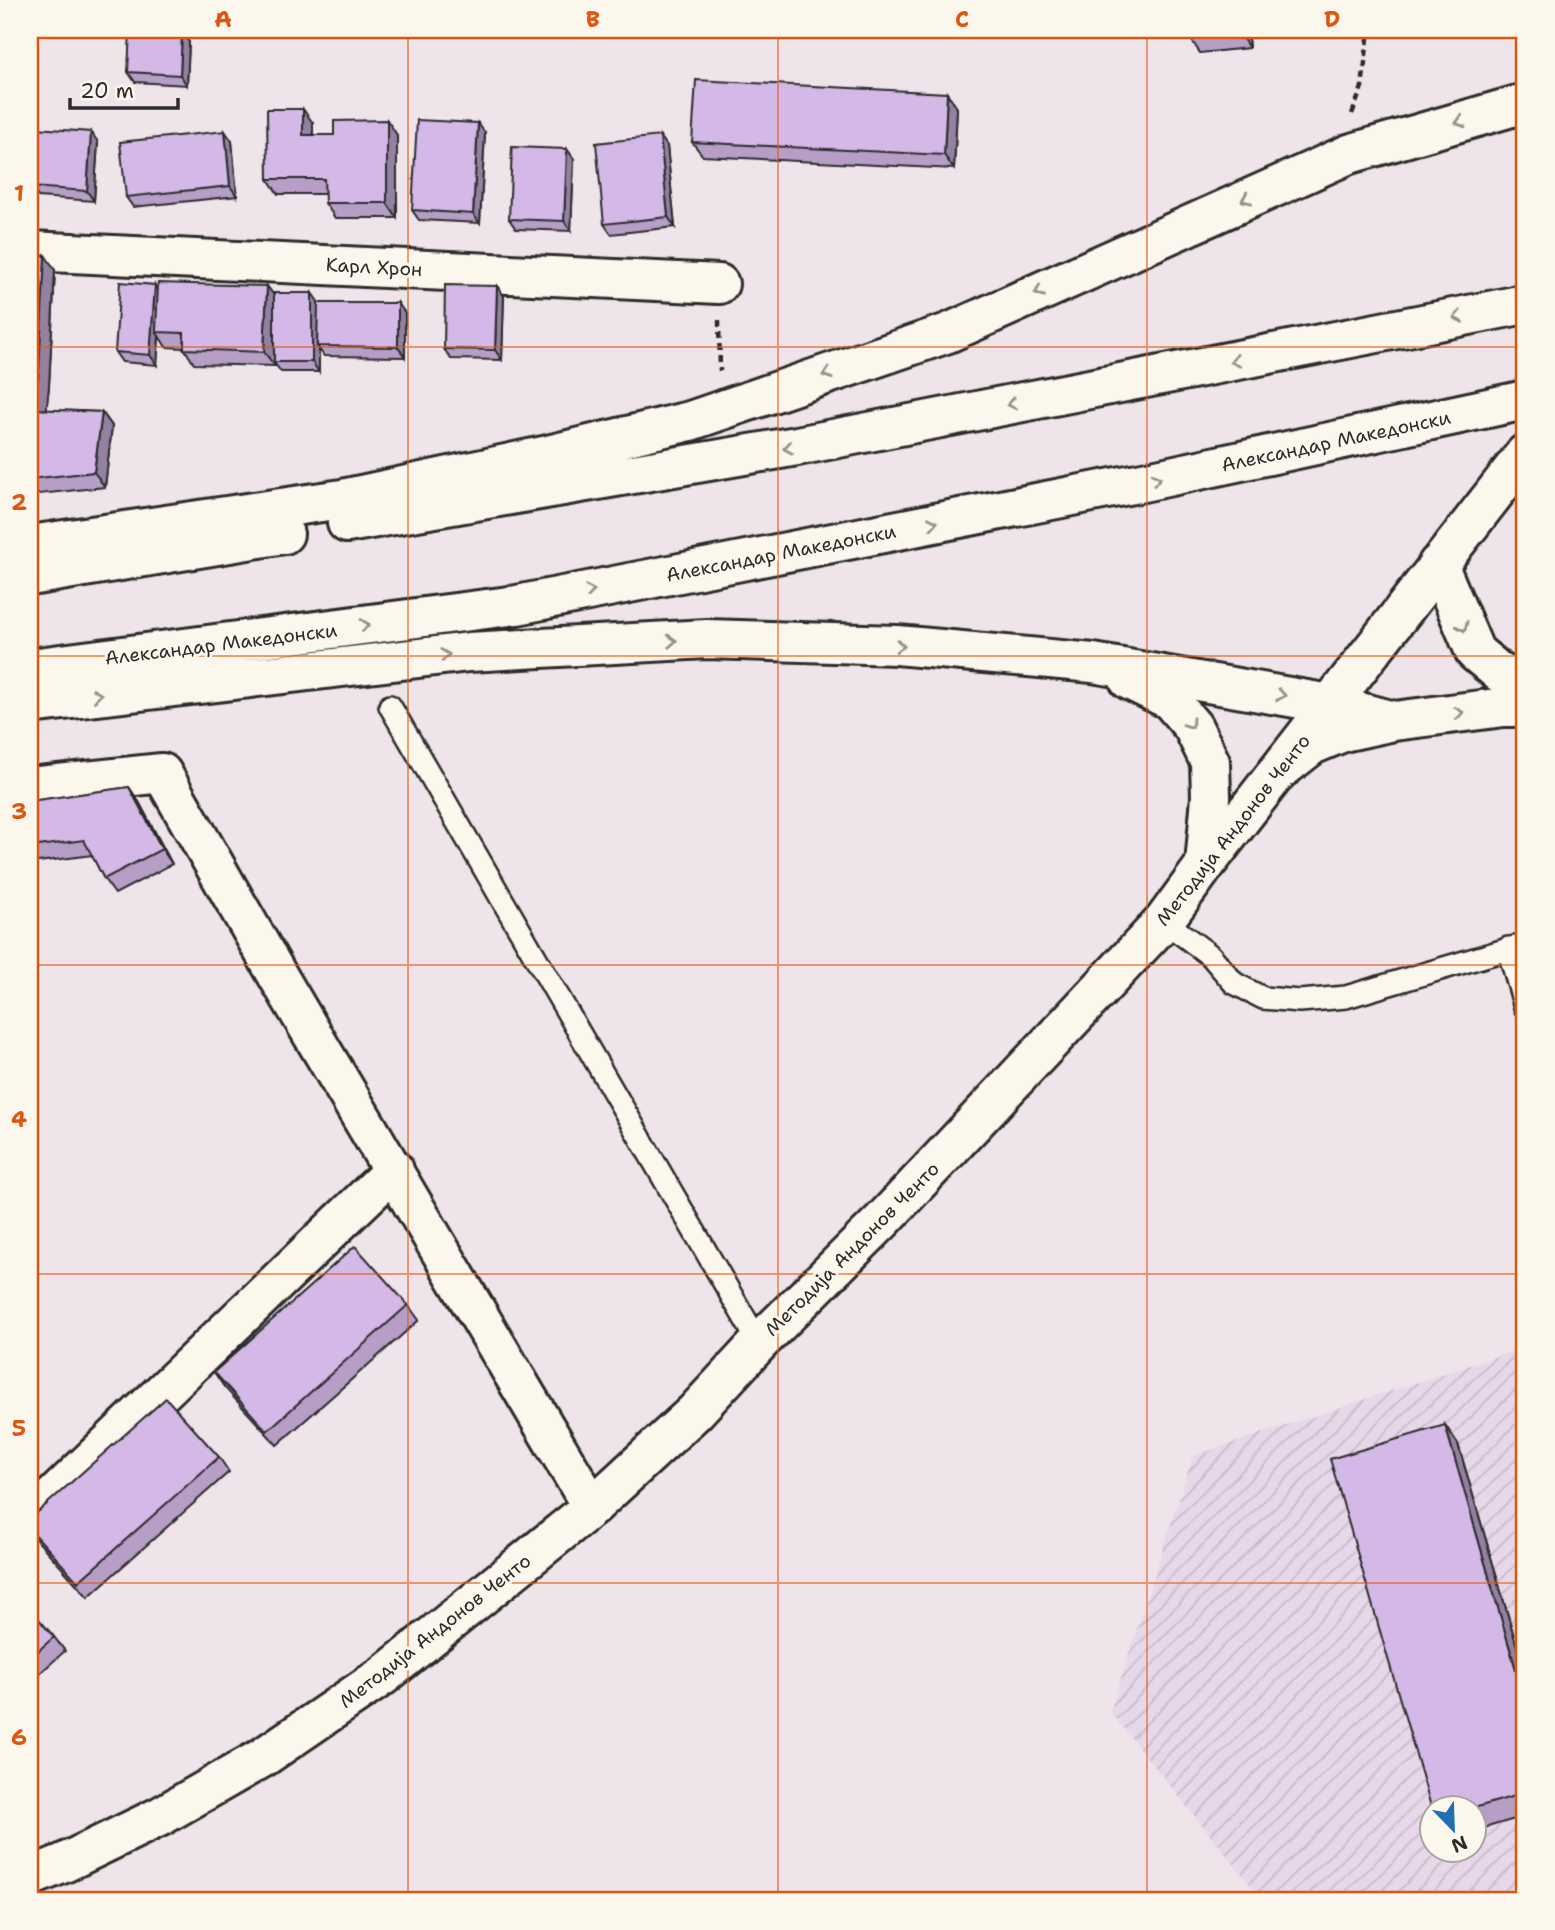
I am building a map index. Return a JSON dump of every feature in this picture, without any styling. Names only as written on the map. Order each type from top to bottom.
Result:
[{"type":"street","points":[[30,545],[342,499],[548,455],[690,421],[948,333],[1349,153],[1525,103]]},
{"type":"street","name":"Карл Хрон","points":[[30,251],[719,284]]},
{"type":"street","points":[[30,576],[797,446],[1525,304]]},
{"type":"street","name":"Александар Македонски","points":[[30,668],[517,606],[1143,482],[1525,400]]},
{"type":"street","name":"Методија Андонов Ченто","points":[[30,1877],[161,1816],[262,1758],[384,1675],[592,1507],[695,1412],[759,1343],[883,1220],[1164,921],[1525,454]]},
{"type":"street","points":[[1438,564],[1475,652],[1499,672],[1525,686]]},
{"type":"street","points":[[30,704],[469,652],[707,639],[897,645],[1093,663],[1330,704],[1394,721]]},
{"type":"street","points":[[1093,663],[1170,700],[1193,727],[1210,762],[1211,797],[1205,865]]},
{"type":"street","points":[[1279,772],[1312,745],[1343,732],[1394,721],[1525,707]]},
{"type":"street","points":[[30,787],[162,773],[279,978],[592,1507]]},
{"type":"street","points":[[30,1519],[394,1170]]},
{"type":"lane","points":[[390,706],[759,1343]]},
{"type":"lane","points":[[1164,921],[1211,957],[1234,983],[1263,998],[1300,1001],[1346,998],[1516,946],[1525,1007]]},
{"type":"path","points":[[1349,120],[1362,87],[1369,30]]},
{"type":"path","points":[[719,284],[720,381]]},
{"type":"shaded area","points":[[1525,1347],[1525,1900],[1263,1900],[1110,1712],[1193,1456]]},
{"type":"building","points":[[130,30],[182,32],[180,75],[128,72]]},
{"type":"building","points":[[1189,30],[1238,30],[1239,33],[1190,38]]},
{"type":"building","points":[[696,80],[947,93],[944,155],[692,142]]},
{"type":"building","points":[[267,109],[303,109],[303,135],[334,135],[334,121],[387,120],[387,203],[325,203],[324,179],[268,179]]},
{"type":"building","points":[[30,113],[33,113],[30,157]]},
{"type":"building","points":[[417,120],[478,123],[473,214],[412,210]]},
{"type":"building","points":[[36,128],[91,132],[87,191],[31,187]]},
{"type":"building","points":[[225,131],[230,186],[126,197],[120,142]]},
{"type":"building","points":[[660,136],[668,217],[604,224],[596,143]]},
{"type":"building","points":[[512,147],[567,149],[564,221],[509,219]]},
{"type":"building","points":[[30,254],[45,255],[39,371],[34,409],[102,412],[94,472],[30,479]]},
{"type":"building","points":[[120,282],[155,285],[150,355],[115,352]]},
{"type":"building","points":[[158,283],[267,286],[264,352],[184,349],[184,333],[156,332]]},
{"type":"building","points":[[445,285],[497,286],[495,350],[444,349]]},
{"type":"building","points":[[274,293],[312,293],[312,362],[274,362]]},
{"type":"building","points":[[318,303],[398,303],[398,347],[317,346]]},
{"type":"building","points":[[129,787],[162,849],[104,879],[84,840],[30,847],[30,801]]},
{"type":"building","points":[[355,1246],[408,1305],[267,1431],[214,1372]]},
{"type":"building","points":[[166,1398],[219,1457],[78,1582],[30,1529],[30,1519]]},
{"type":"building","points":[[1445,1425],[1525,1701],[1525,1793],[1488,1804],[1488,1794],[1427,1794],[1330,1459]]},
{"type":"building","points":[[30,1609],[54,1637],[30,1658]]}]
